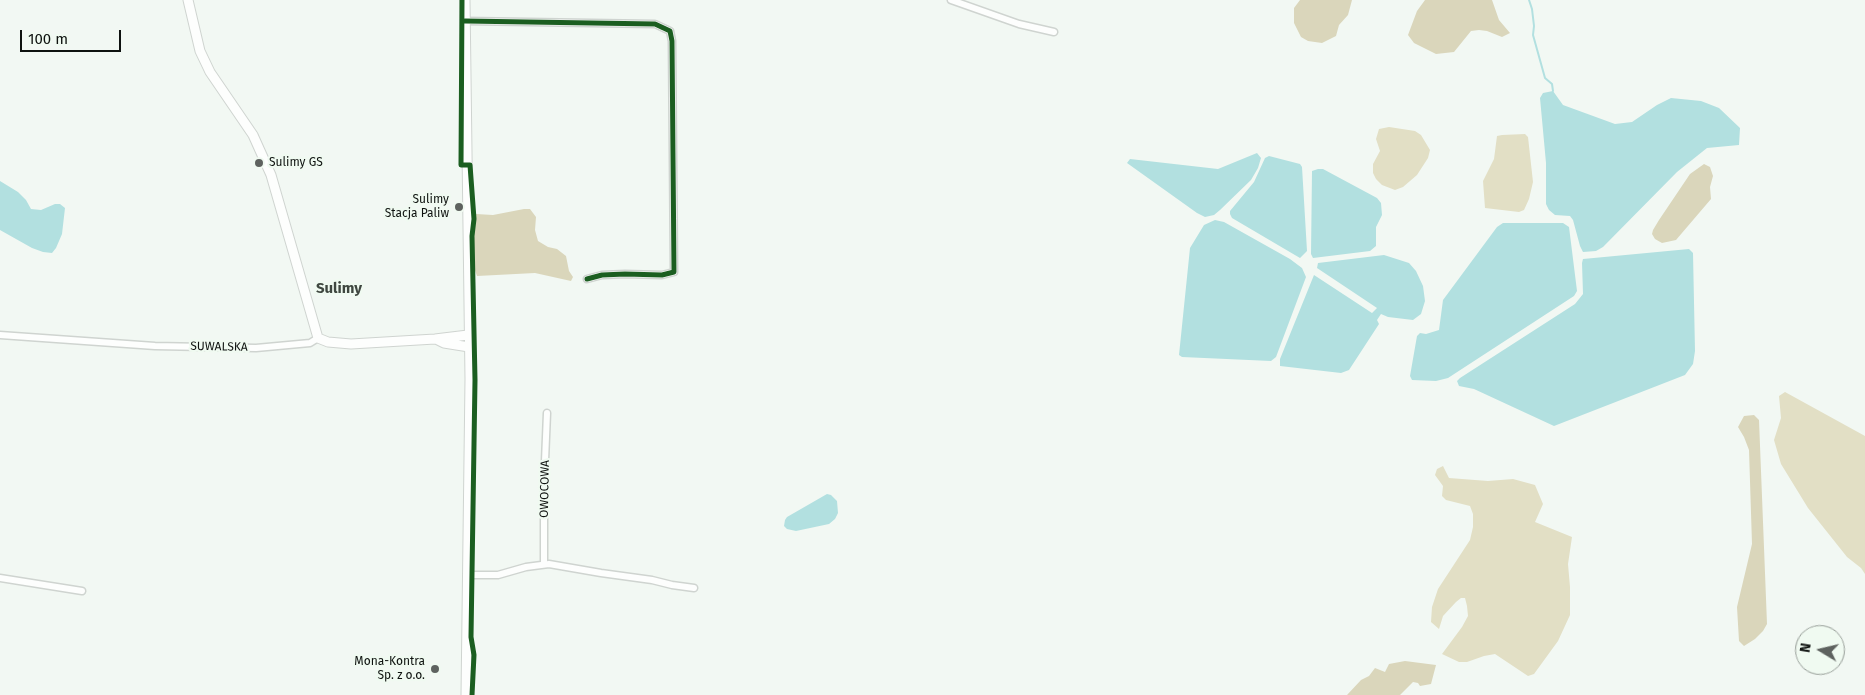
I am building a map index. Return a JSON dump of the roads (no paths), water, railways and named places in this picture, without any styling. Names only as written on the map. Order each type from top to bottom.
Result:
[{"type":"street","points":[[188,0],[200,50],[210,72],[253,135],[263,155],[318,338]]},
{"type":"street","points":[[466,0],[469,347],[466,695]]},
{"type":"street","points":[[952,0],[1019,24],[1054,32]]},
{"type":"street","points":[[465,21],[638,23],[655,24],[670,31],[672,51],[674,272],[662,275],[602,275],[587,280]]},
{"type":"street","name":"SUWALSKA","points":[[0,335],[145,345],[256,348],[310,343],[318,338],[340,344],[436,339],[468,335]]},
{"type":"street","name":"SUWALSKA","points":[[436,339],[444,343],[469,347]]},
{"type":"street","name":"OWOCOWA","points":[[544,564],[544,485],[547,413]]},
{"type":"street","points":[[467,574],[498,574],[544,564],[694,588]]},
{"type":"street","points":[[0,578],[82,591]]},
{"type":"water","points":[[1553,91],[1563,105],[1615,124],[1632,122],[1671,98],[1701,101],[1719,108],[1740,128],[1739,145],[1707,148],[1677,172],[1603,247],[1596,251],[1583,252],[1570,216],[1555,215],[1546,204],[1546,163],[1540,98],[1543,93]]},
{"type":"water","points":[[1257,153],[1261,158],[1251,180],[1214,215],[1205,217],[1127,163],[1130,159],[1218,169]]},
{"type":"water","points":[[1269,156],[1300,164],[1302,167],[1307,251],[1300,258],[1232,218],[1230,214],[1230,211],[1254,182],[1265,158]]},
{"type":"water","points":[[1323,169],[1377,198],[1381,203],[1382,215],[1376,227],[1376,246],[1370,251],[1313,258],[1311,254],[1312,171]]},
{"type":"water","points":[[0,181],[18,192],[31,209],[41,210],[55,204],[60,204],[65,208],[62,234],[52,253],[32,248],[0,230]]},
{"type":"water","points":[[1215,220],[1224,222],[1290,259],[1302,268],[1306,277],[1276,357],[1271,361],[1182,357],[1179,355],[1190,248],[1204,225]]},
{"type":"water","points":[[1503,223],[1563,223],[1569,227],[1577,291],[1574,296],[1448,378],[1436,381],[1412,380],[1410,376],[1417,336],[1420,333],[1426,334],[1439,330],[1443,300],[1497,227]]},
{"type":"water","points":[[1689,249],[1693,253],[1695,351],[1693,364],[1685,375],[1554,426],[1474,389],[1459,386],[1457,381],[1460,378],[1575,304],[1583,294],[1583,259]]},
{"type":"water","points":[[1384,255],[1409,263],[1416,271],[1423,286],[1425,301],[1421,314],[1413,320],[1388,317],[1381,314],[1377,320],[1379,324],[1349,370],[1341,373],[1280,366],[1280,359],[1314,275],[1372,313],[1377,308],[1317,268],[1318,263]]},
{"type":"water","points":[[827,494],[837,501],[838,513],[829,524],[796,531],[787,529],[784,526],[787,517]]},
{"type":"waterway","points":[[1529,0],[1534,26],[1533,35],[1545,78],[1552,84],[1553,91]]},
{"type":"place","name":"Sulimy GS","points":[[259,163]]},
{"type":"place","name":"Sulimy Stacja Paliw","points":[[459,207]]},
{"type":"place","name":"Mona-Kontra Sp. z o.o.","points":[[435,669]]},
{"type":"district","name":"Sulimy","points":[[339,289]]}]
